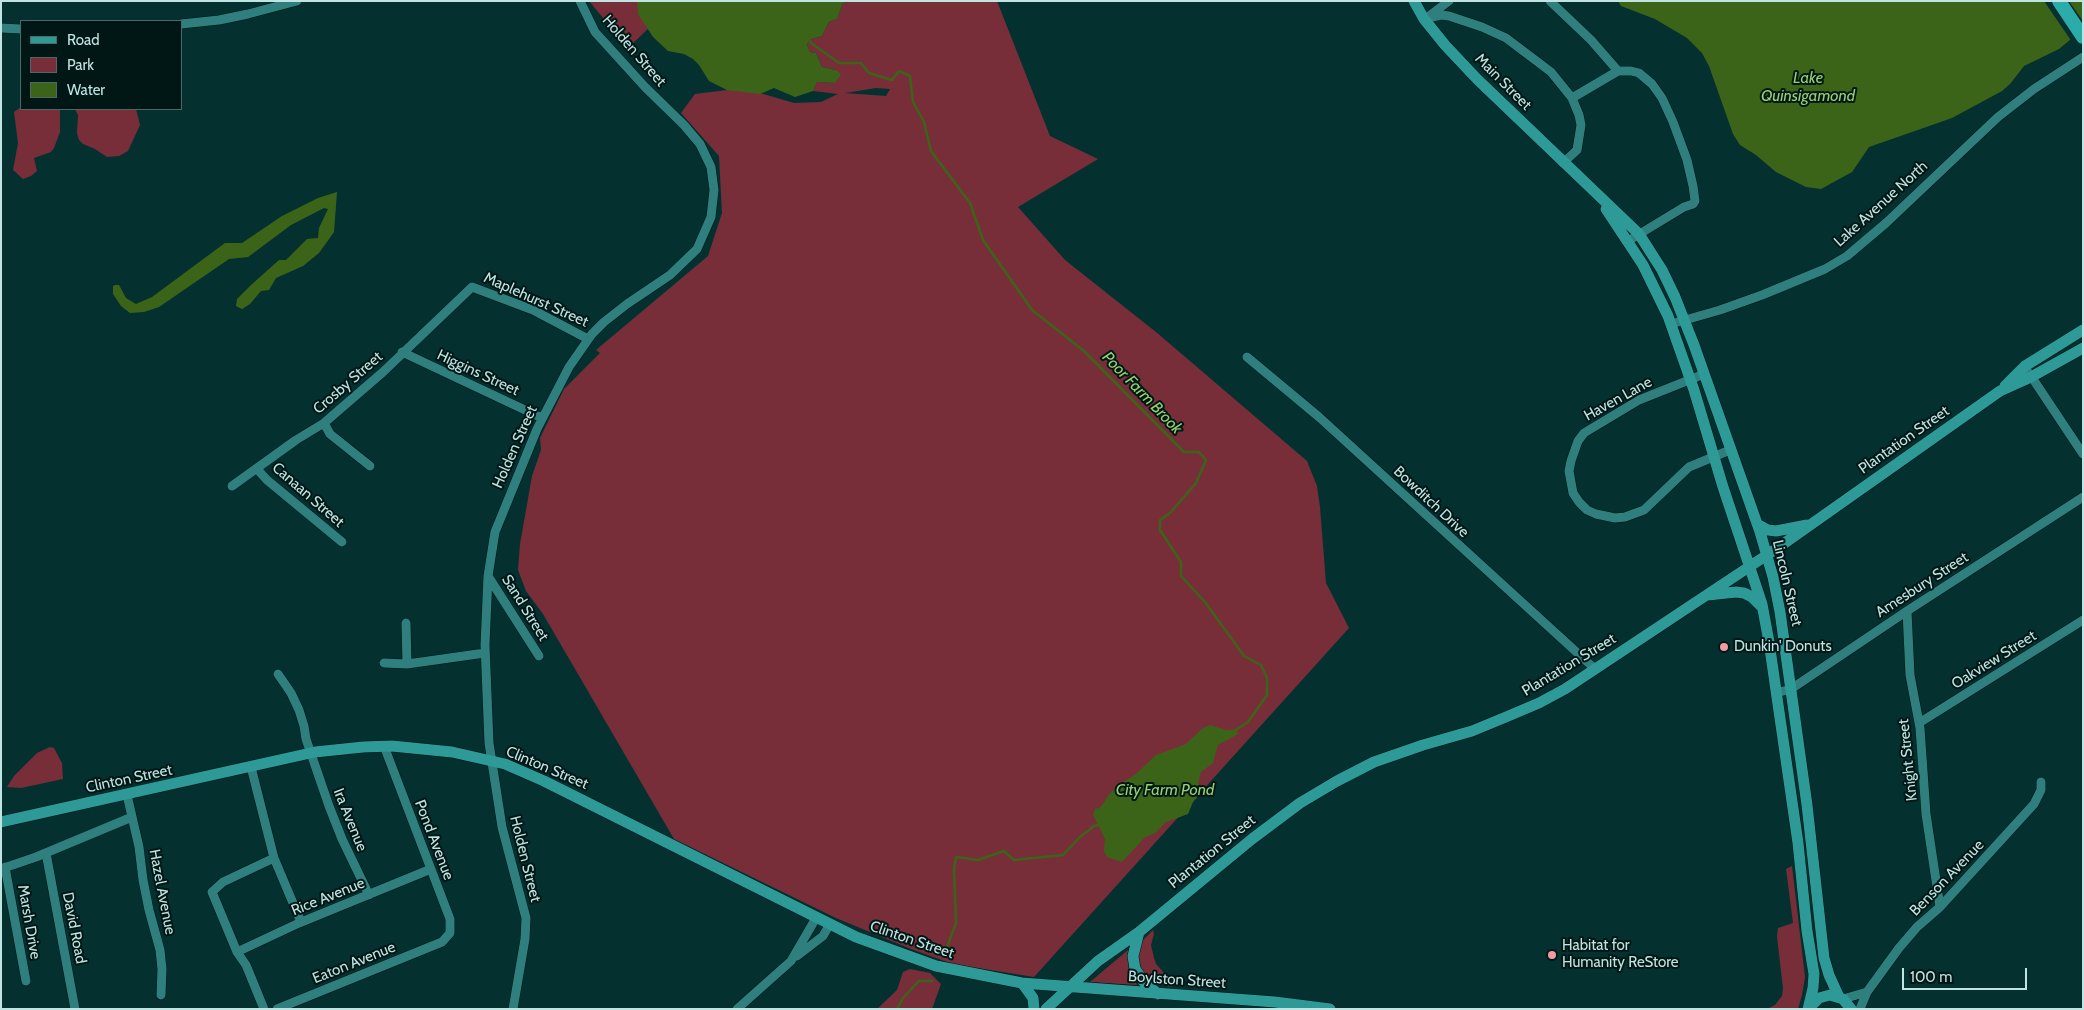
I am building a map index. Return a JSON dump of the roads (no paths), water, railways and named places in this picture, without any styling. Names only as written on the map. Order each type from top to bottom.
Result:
[{"type":"highway","points":[[2058,1],[2083,37]]},
{"type":"main road","name":"Main Street","points":[[1414,1],[1424,19],[1477,79],[1639,234],[1666,278]]},
{"type":"main road","name":"Main Street","points":[[1588,186],[1628,241],[1656,289]]},
{"type":"main road","name":"Lincoln Street","points":[[1666,278],[1685,320],[1767,554],[1780,612],[1791,689],[1824,958],[1829,975],[1841,998],[1851,1009]]},
{"type":"main road","name":"Lincoln Street","points":[[1656,289],[1691,380],[1713,456],[1763,608],[1799,853],[1807,931],[1814,974],[1809,1009]]},
{"type":"main road","name":"Plantation Street","points":[[1046,1009],[1098,961],[1139,932],[1259,833],[1293,808],[1337,780],[1396,754],[1472,731],[1506,718],[1539,703],[1595,670],[1811,524],[2000,391],[2025,366],[2083,330]]},
{"type":"main road","name":"Plantation Street","points":[[2000,391],[2031,377],[2083,348]]},
{"type":"main road","points":[[1758,524],[1768,530],[1776,531],[1811,524]]},
{"type":"main road","points":[[1704,596],[1736,592],[1752,597],[1763,608]]},
{"type":"main road","name":"Clinton Street","points":[[1,822],[311,753],[343,748],[384,746],[452,752],[505,764],[584,799],[856,937],[936,966],[1022,983]]},
{"type":"main road","points":[[1793,812],[1807,810]]},
{"type":"main road","points":[[1799,853],[1812,852]]},
{"type":"main road","points":[[1139,932],[1133,956],[1135,969],[1144,982],[1158,994]]},
{"type":"main road","points":[[1022,983],[1033,998],[1034,1009]]},
{"type":"main road","name":"Boylston Street","points":[[1022,983],[1068,988],[1275,1002],[1330,1009]]},
{"type":"main road","points":[[1809,1009],[1819,998],[1830,996],[1841,998]]},
{"type":"street","points":[[182,24],[248,14],[297,1]]},
{"type":"street","name":"Holden Street","points":[[513,1009],[525,939],[526,918],[502,827],[486,705],[485,653],[488,576],[495,532],[542,418],[569,367],[588,339],[604,322],[670,275],[697,249],[711,217],[714,184],[711,167],[700,144],[684,124],[645,87],[595,32],[580,1]]},
{"type":"street","points":[[1424,19],[1449,1]]},
{"type":"street","points":[[1550,1],[1591,40],[1618,71]]},
{"type":"street","name":"Main Street","points":[[1424,19],[1441,15],[1475,24],[1506,38],[1552,72],[1572,98],[1579,115],[1581,135],[1578,150],[1563,163]]},
{"type":"street","points":[[1,28],[20,29]]},
{"type":"street","name":"Lake Avenue North","points":[[1671,324],[1720,310],[1801,279],[1825,269],[1847,256],[1998,117],[2034,89],[2083,57]]},
{"type":"street","points":[[1572,98],[1618,71],[1639,73],[1658,91],[1679,138],[1693,186],[1695,201],[1693,204],[1684,207],[1628,241]]},
{"type":"street","name":"Maplehurst Street","points":[[472,287],[533,310],[588,339]]},
{"type":"street","name":"Crosby Street","points":[[232,486],[324,423],[383,372],[472,287]]},
{"type":"street","name":"Higgins Street","points":[[402,352],[542,418]]},
{"type":"street","name":"Bowditch Drive","points":[[1247,357],[1319,417],[1595,670]]},
{"type":"street","points":[[2025,366],[2083,454]]},
{"type":"street","name":"Haven Lane","points":[[1704,374],[1638,400],[1584,433],[1576,446],[1571,461],[1570,482],[1579,502],[1587,510],[1606,517],[1625,517],[1644,510],[1689,467],[1730,450]]},
{"type":"street","points":[[324,423],[330,434],[370,466]]},
{"type":"street","name":"Canaan Street","points":[[257,468],[279,490],[342,542]]},
{"type":"street","name":"Amesbury Street","points":[[1776,693],[1791,689],[1907,611],[2083,498]]},
{"type":"street","name":"Sand Street","points":[[488,576],[539,656]]},
{"type":"street","name":"Knight Street","points":[[1907,611],[1910,675],[1919,723],[1926,814],[1940,907]]},
{"type":"street","name":"Oakview Street","points":[[1919,723],[2083,620]]},
{"type":"street","points":[[406,624],[407,664]]},
{"type":"street","points":[[384,663],[407,664],[485,653]]},
{"type":"street","name":"Ira Avenue","points":[[278,674],[291,693],[299,710],[311,753],[342,839],[369,895]]},
{"type":"street","name":"Pond Avenue","points":[[384,746],[451,926],[450,933],[442,942]]},
{"type":"street","points":[[251,767],[274,858],[301,922]]},
{"type":"street","name":"Benson Avenue","points":[[1860,1009],[1867,992],[1899,948],[1940,907],[2034,804],[2039,797],[2041,782]]},
{"type":"street","name":"Hazel Avenue","points":[[127,795],[139,847],[149,910],[160,950],[162,969],[161,995]]},
{"type":"street","points":[[3,868],[46,853],[132,818]]},
{"type":"street","name":"David Road","points":[[46,853],[75,1009]]},
{"type":"street","points":[[264,1009],[246,965],[237,952],[212,892],[223,882],[274,858]]},
{"type":"street","name":"Marsh Drive","points":[[3,868],[26,981]]},
{"type":"street","name":"Rice Avenue","points":[[237,952],[301,922],[431,869]]},
{"type":"street","points":[[786,966],[798,950],[816,918]]},
{"type":"street","points":[[737,1009],[823,936],[830,924]]},
{"type":"street","name":"Eaton Avenue","points":[[277,1009],[442,942]]},
{"type":"street","points":[[1841,998],[1867,992]]},
{"type":"water","points":[[637,1],[854,1],[843,3],[837,19],[829,22],[822,36],[809,40],[807,45],[810,52],[816,53],[822,67],[836,70],[841,74],[835,83],[817,82],[813,91],[795,97],[774,88],[760,94],[727,90],[709,81],[693,59],[684,54],[668,51],[653,37],[638,14]]},
{"type":"water","name":"Lake Quinsigamond","points":[[1618,1],[2083,1],[2083,29],[2059,49],[2024,66],[2002,91],[1952,118],[1869,147],[1852,172],[1821,189],[1806,187],[1776,172],[1756,155],[1740,145],[1733,134],[1709,66],[1702,53],[1687,38],[1655,19],[1621,6]]},
{"type":"water","points":[[337,192],[334,232],[319,253],[303,266],[276,278],[269,290],[261,291],[250,304],[242,309],[236,306],[237,299],[251,285],[279,260],[286,260],[307,239],[318,238],[319,228],[328,209],[324,208],[291,225],[248,257],[229,259],[159,307],[144,312],[130,313],[121,306],[113,294],[113,286],[119,285],[126,298],[136,304],[152,297],[225,243],[242,243],[282,216],[318,198]]},
{"type":"water","name":"City Farm Pond","points":[[1210,725],[1226,730],[1236,730],[1238,734],[1218,745],[1213,763],[1201,772],[1198,784],[1202,792],[1193,802],[1188,814],[1166,822],[1155,833],[1144,838],[1122,862],[1107,857],[1104,851],[1105,839],[1093,815],[1095,809],[1104,803],[1116,787],[1136,774],[1156,755],[1186,744],[1203,728]]},
{"type":"waterway","name":"Poor Farm Brook","points":[[808,38],[811,43],[839,63],[861,63],[869,73],[892,80],[899,71],[910,76],[913,102],[924,122],[931,151],[970,203],[983,240],[1032,310],[1084,351],[1184,452],[1199,452],[1206,460],[1196,483],[1170,513],[1160,520],[1160,530],[1181,562],[1181,576],[1205,602],[1244,656],[1261,665],[1267,678],[1267,695],[1248,722],[1234,731]]},
{"type":"waterway","name":"Poor Farm Brook","points":[[944,955],[956,923],[954,869],[956,857],[978,860],[1004,851],[1014,860],[1063,855],[1079,838],[1094,826],[1099,825]]},
{"type":"waterway","name":"Poor Farm Brook","points":[[897,1009],[903,998],[919,981],[932,981]]},
{"type":"place","name":"Dunkin' Donuts","points":[[1724,647]]},
{"type":"place","name":"Habitat for Humanity ReStore","points":[[1552,955]]}]
